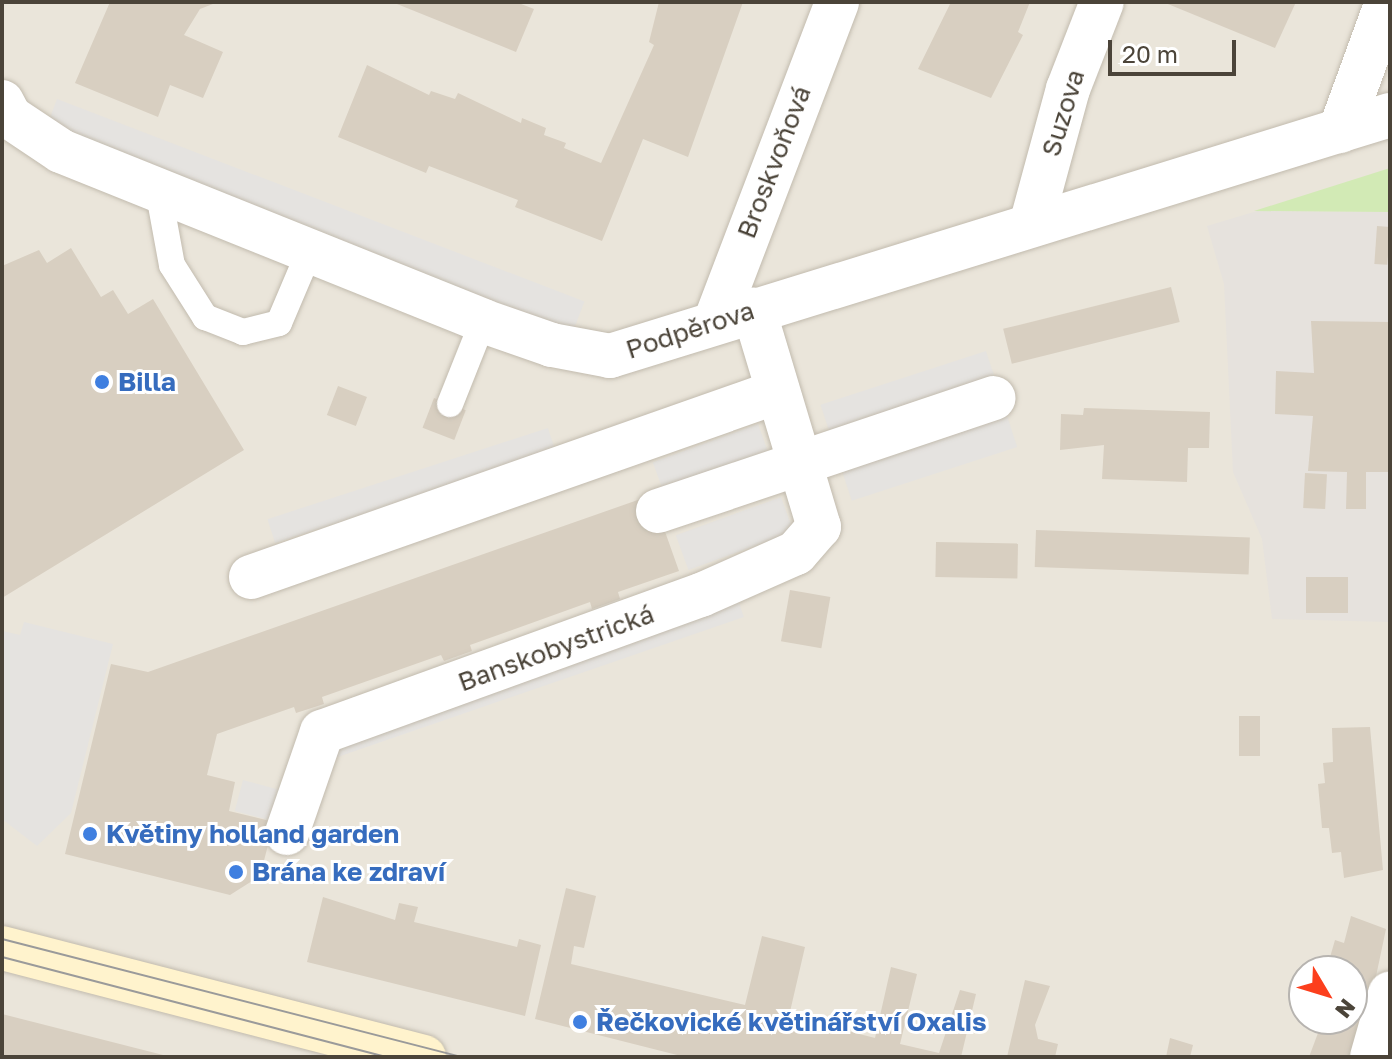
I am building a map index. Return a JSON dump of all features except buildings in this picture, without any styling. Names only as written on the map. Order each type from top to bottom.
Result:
[{"type":"street","name":"Broskvoňová","points":[[734,316],[837,2]]},
{"type":"street","name":"Suzova","points":[[1031,225],[1068,89],[1102,2]]},
{"type":"street","points":[[1340,131],[1387,2]]},
{"type":"street","name":"Podpěrova","points":[[5,114],[61,151],[483,321],[552,345],[610,356],[1390,115]]},
{"type":"street","name":"Banskobystrická","points":[[287,833],[322,732],[701,595],[796,553],[819,527],[777,392],[734,316]]},
{"type":"street","points":[[251,577],[777,392]]},
{"type":"street","points":[[658,511],[802,466],[994,398]]},
{"type":"street","points":[[2,948],[424,1057]]},
{"type":"street","points":[[1372,1057],[1390,994]]},
{"type":"lane","points":[[158,189],[172,265],[205,317],[243,332],[279,323],[310,250]]},
{"type":"lane","points":[[450,404],[483,321]]},
{"type":"shaded area","points":[[2,2],[1390,2],[1390,1057],[2,1057]]},
{"type":"shaded area","points":[[57,99],[584,301],[572,333],[45,131]]},
{"type":"shaded area","points":[[1257,211],[1390,212],[1390,622],[1272,619],[1262,539],[1233,472],[1224,284],[1207,226]]},
{"type":"shaded area","points":[[986,351],[1017,447],[852,501],[821,405]]},
{"type":"shaded area","points":[[758,424],[769,454],[664,492],[653,462]]},
{"type":"shaded area","points":[[548,428],[556,452],[275,543],[267,519]]},
{"type":"shaded area","points":[[781,497],[794,532],[688,570],[676,535]]},
{"type":"shaded area","points":[[738,600],[744,617],[333,759],[327,742]]},
{"type":"shaded area","points":[[24,622],[113,644],[71,813],[37,846],[2,819],[2,631],[20,635]]},
{"type":"shaded area","points":[[243,780],[319,800],[311,831],[235,811]]},
{"type":"green space","points":[[1390,168],[1390,212],[1254,211]]},
{"type":"tram line","points":[[2,939],[463,1057]]},
{"type":"tram line","points":[[2,957],[385,1057]]},
{"type":"place","name":"Billa","points":[[102,382]]},
{"type":"place","name":"Květiny holland garden","points":[[90,834]]},
{"type":"place","name":"Brána ke zdraví","points":[[236,872]]},
{"type":"place","name":"Řečkovické květinářství Oxalis","points":[[580,1022]]}]
